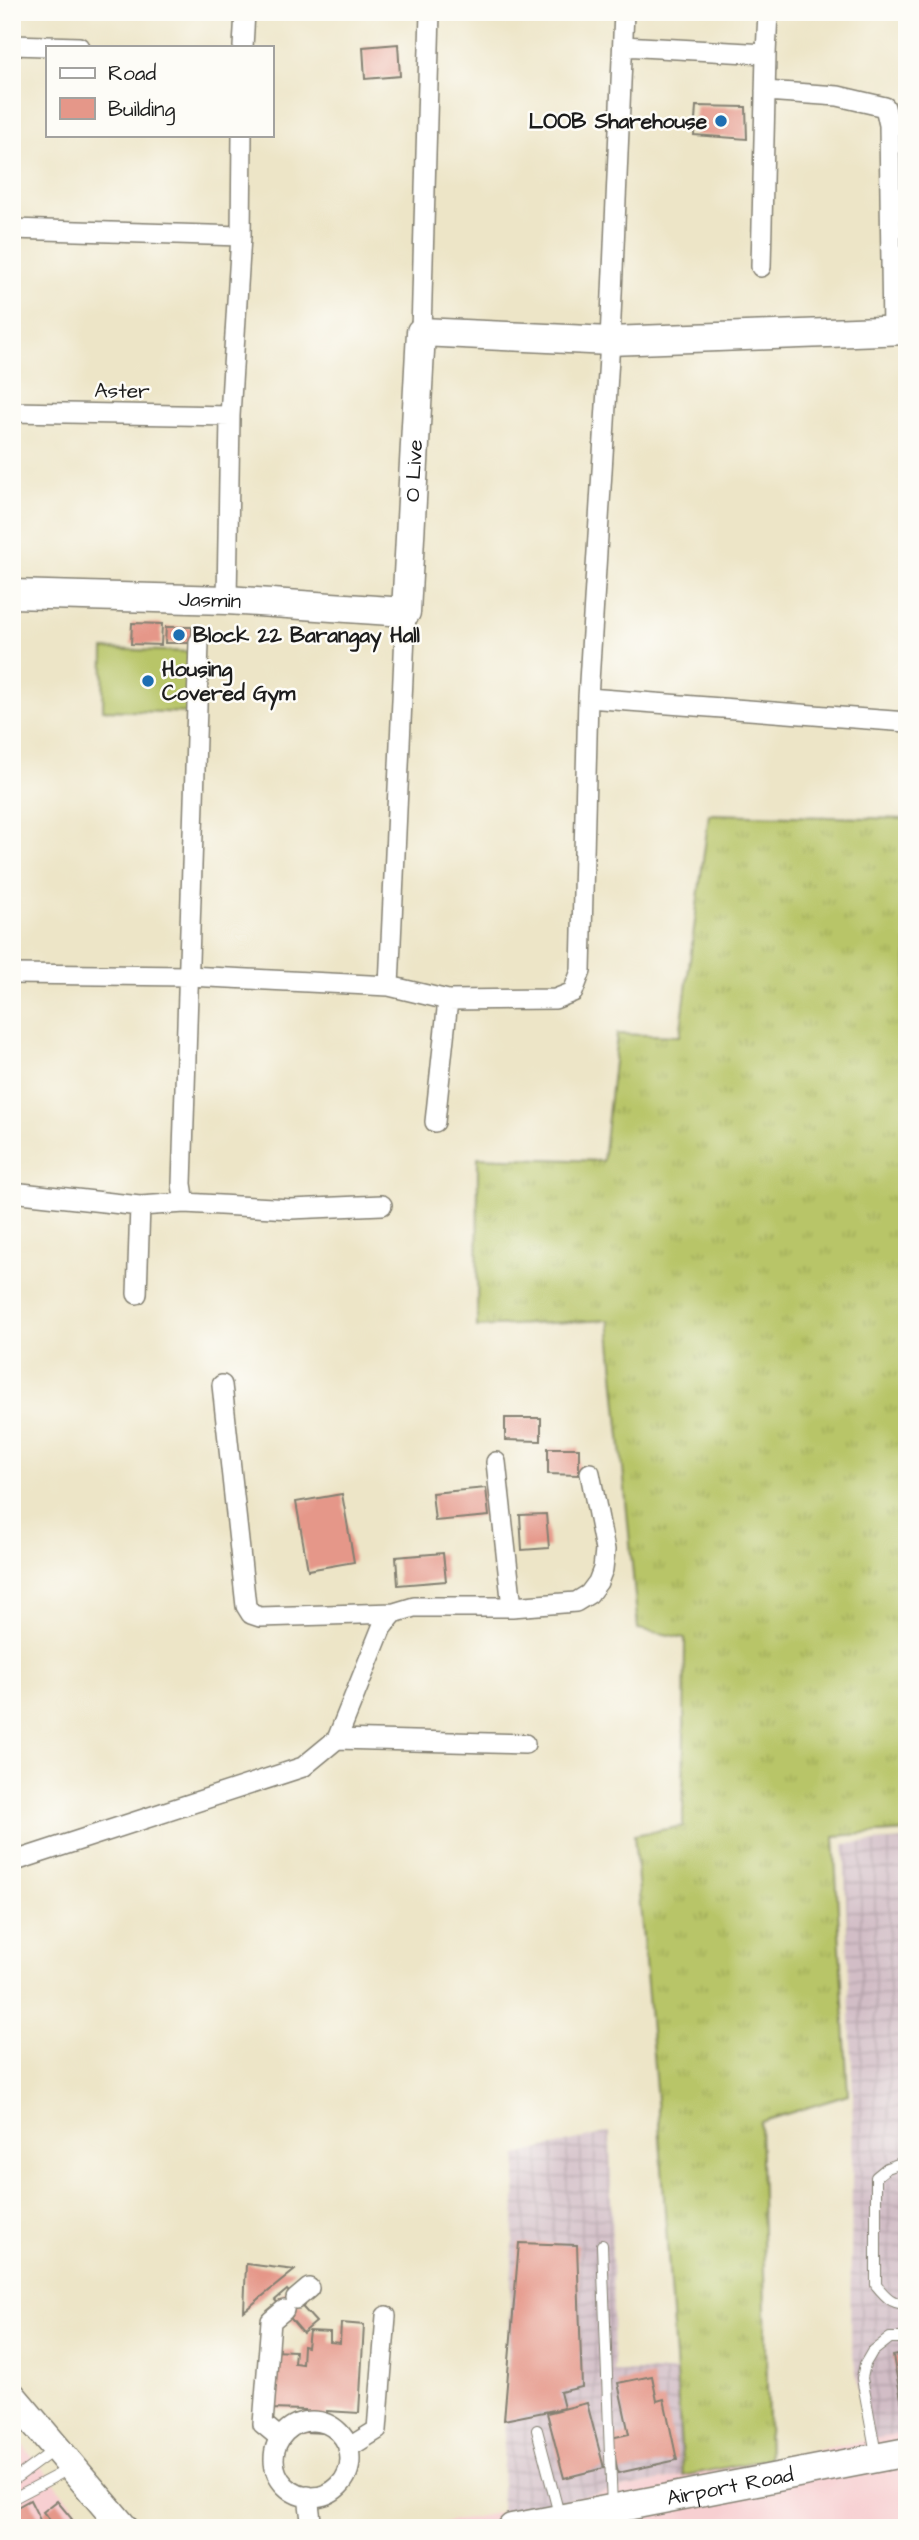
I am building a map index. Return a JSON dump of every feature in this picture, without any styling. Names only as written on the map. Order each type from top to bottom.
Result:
[{"type":"street","points":[[243,46],[245,12]]},
{"type":"street","points":[[430,12],[421,331],[610,341],[900,330],[889,125],[884,107],[838,96],[765,91]]},
{"type":"street","points":[[12,974],[188,976],[388,986],[449,1000],[555,999],[573,992],[581,971],[588,698],[610,341],[624,12]]},
{"type":"street","points":[[761,267],[768,12]]},
{"type":"street","points":[[12,45],[46,46]]},
{"type":"street","points":[[623,46],[766,54]]},
{"type":"street","points":[[227,600],[230,416],[241,236],[242,136]]},
{"type":"street","points":[[12,229],[241,236]]},
{"type":"street","name":"O Live","points":[[406,612],[421,331]]},
{"type":"street","name":"Aster","points":[[12,412],[230,416]]},
{"type":"street","name":"Jasmin","points":[[12,594],[227,600],[406,612]]},
{"type":"street","points":[[388,986],[406,612]]},
{"type":"street","points":[[185,1203],[182,1184],[199,642]]},
{"type":"street","points":[[588,698],[907,722]]},
{"type":"street","points":[[435,1122],[449,1000]]},
{"type":"street","points":[[12,1192],[139,1206],[185,1203],[291,1209],[382,1205]]},
{"type":"street","points":[[137,1294],[139,1206]]},
{"type":"street","points":[[222,1385],[246,1606],[251,1614],[260,1617],[394,1613],[414,1608],[512,1607],[576,1602],[589,1594],[603,1569],[605,1550],[590,1473]]},
{"type":"street","points":[[496,1462],[512,1607]]},
{"type":"street","points":[[12,1862],[303,1767],[337,1739],[382,1627],[394,1613]]},
{"type":"street","points":[[337,1739],[526,1744]]},
{"type":"street","points":[[280,2438],[263,2424],[271,2321],[296,2299]]},
{"type":"street","points":[[348,2448],[377,2430],[386,2316]]},
{"type":"street","points":[[15,2404],[124,2528]]},
{"type":"street","points":[[311,2421],[334,2428],[343,2437],[348,2448],[350,2461],[347,2473],[340,2484],[330,2492],[308,2496],[294,2492],[284,2485],[277,2474],[275,2450],[280,2438],[288,2429],[299,2423],[311,2421]]},
{"type":"street","name":"Airport Road","points":[[512,2528],[907,2452]]},
{"type":"street","points":[[308,2496],[312,2528]]},
{"type":"lane","points":[[907,2161],[887,2168],[876,2177],[876,2285],[886,2298],[898,2304],[907,2302]]},
{"type":"lane","points":[[602,2245],[612,2508]]},
{"type":"lane","points":[[876,2458],[862,2378],[864,2364],[872,2352],[890,2338],[907,2338]]},
{"type":"lane","points":[[537,2430],[560,2519]]},
{"type":"lane","points":[[12,2481],[64,2458]]},
{"type":"lane","points":[[12,2499],[64,2458]]},
{"type":"shaded area","points":[[907,1840],[907,2433],[867,2440],[850,2335],[853,2096],[844,1844]]},
{"type":"shaded area","points":[[610,2132],[614,2371],[676,2371],[683,2476],[501,2512],[517,2155]]},
{"type":"shaded area","points":[[907,2325],[907,2528],[420,2528],[867,2440],[850,2335]]},
{"type":"shaded area","points":[[12,2433],[47,2473],[92,2528],[12,2528]]},
{"type":"green space","name":"Housing Covered Gym","points":[[104,649],[193,652],[191,713],[103,710]]},
{"type":"green space","points":[[709,814],[907,819],[907,1831],[834,1836],[848,2095],[760,2122],[769,2459],[683,2476],[659,2124],[634,1835],[683,1826],[685,1638],[638,1629],[609,1320],[477,1327],[478,1157],[603,1161],[617,1034],[680,1036]]},
{"type":"building","points":[[398,44],[400,76],[365,79],[363,47]]},
{"type":"building","name":"LOOB Sharehouse","points":[[696,106],[746,107],[747,139],[694,135]]},
{"type":"building","points":[[132,623],[162,624],[161,645],[131,644]]},
{"type":"building","name":"Block 22 Barangay Hall","points":[[166,627],[192,627],[192,643],[165,643]]},
{"type":"building","points":[[505,1418],[541,1418],[541,1441],[505,1440]]},
{"type":"building","points":[[548,1448],[579,1448],[579,1475],[548,1474]]},
{"type":"building","points":[[486,1488],[489,1516],[435,1521],[432,1493]]},
{"type":"building","points":[[342,1494],[354,1562],[308,1570],[296,1502]]},
{"type":"building","points":[[546,1514],[549,1548],[522,1550],[520,1515]]},
{"type":"building","points":[[443,1553],[446,1581],[398,1585],[396,1557]]},
{"type":"building","points":[[519,2243],[577,2245],[582,2387],[560,2392],[564,2408],[504,2420]]},
{"type":"building","points":[[246,2264],[295,2270],[244,2311]]},
{"type":"building","points":[[287,2290],[316,2322],[303,2333],[275,2300]]},
{"type":"building","points":[[341,2323],[364,2325],[359,2413],[327,2411],[325,2433],[305,2432],[305,2410],[269,2409],[273,2350],[295,2351],[294,2363],[302,2364],[303,2346],[307,2347],[309,2331],[330,2332],[330,2342],[340,2343]]},
{"type":"building","points":[[907,2353],[907,2414],[904,2415],[893,2356]]},
{"type":"building","points":[[652,2376],[657,2401],[664,2399],[677,2460],[618,2473],[611,2438],[629,2434],[618,2383]]},
{"type":"building","points":[[587,2403],[604,2468],[564,2478],[547,2413]]},
{"type":"building","points":[[30,2500],[41,2522],[31,2528],[12,2528],[12,2510]]},
{"type":"building","points":[[57,2501],[72,2519],[61,2528],[56,2528],[43,2512]]},
{"type":"place","name":"LOOB Sharehouse","points":[[721,121]]},
{"type":"place","name":"Block 22 Barangay Hall","points":[[179,635]]},
{"type":"place","name":"Housing Covered Gym","points":[[148,681]]}]
